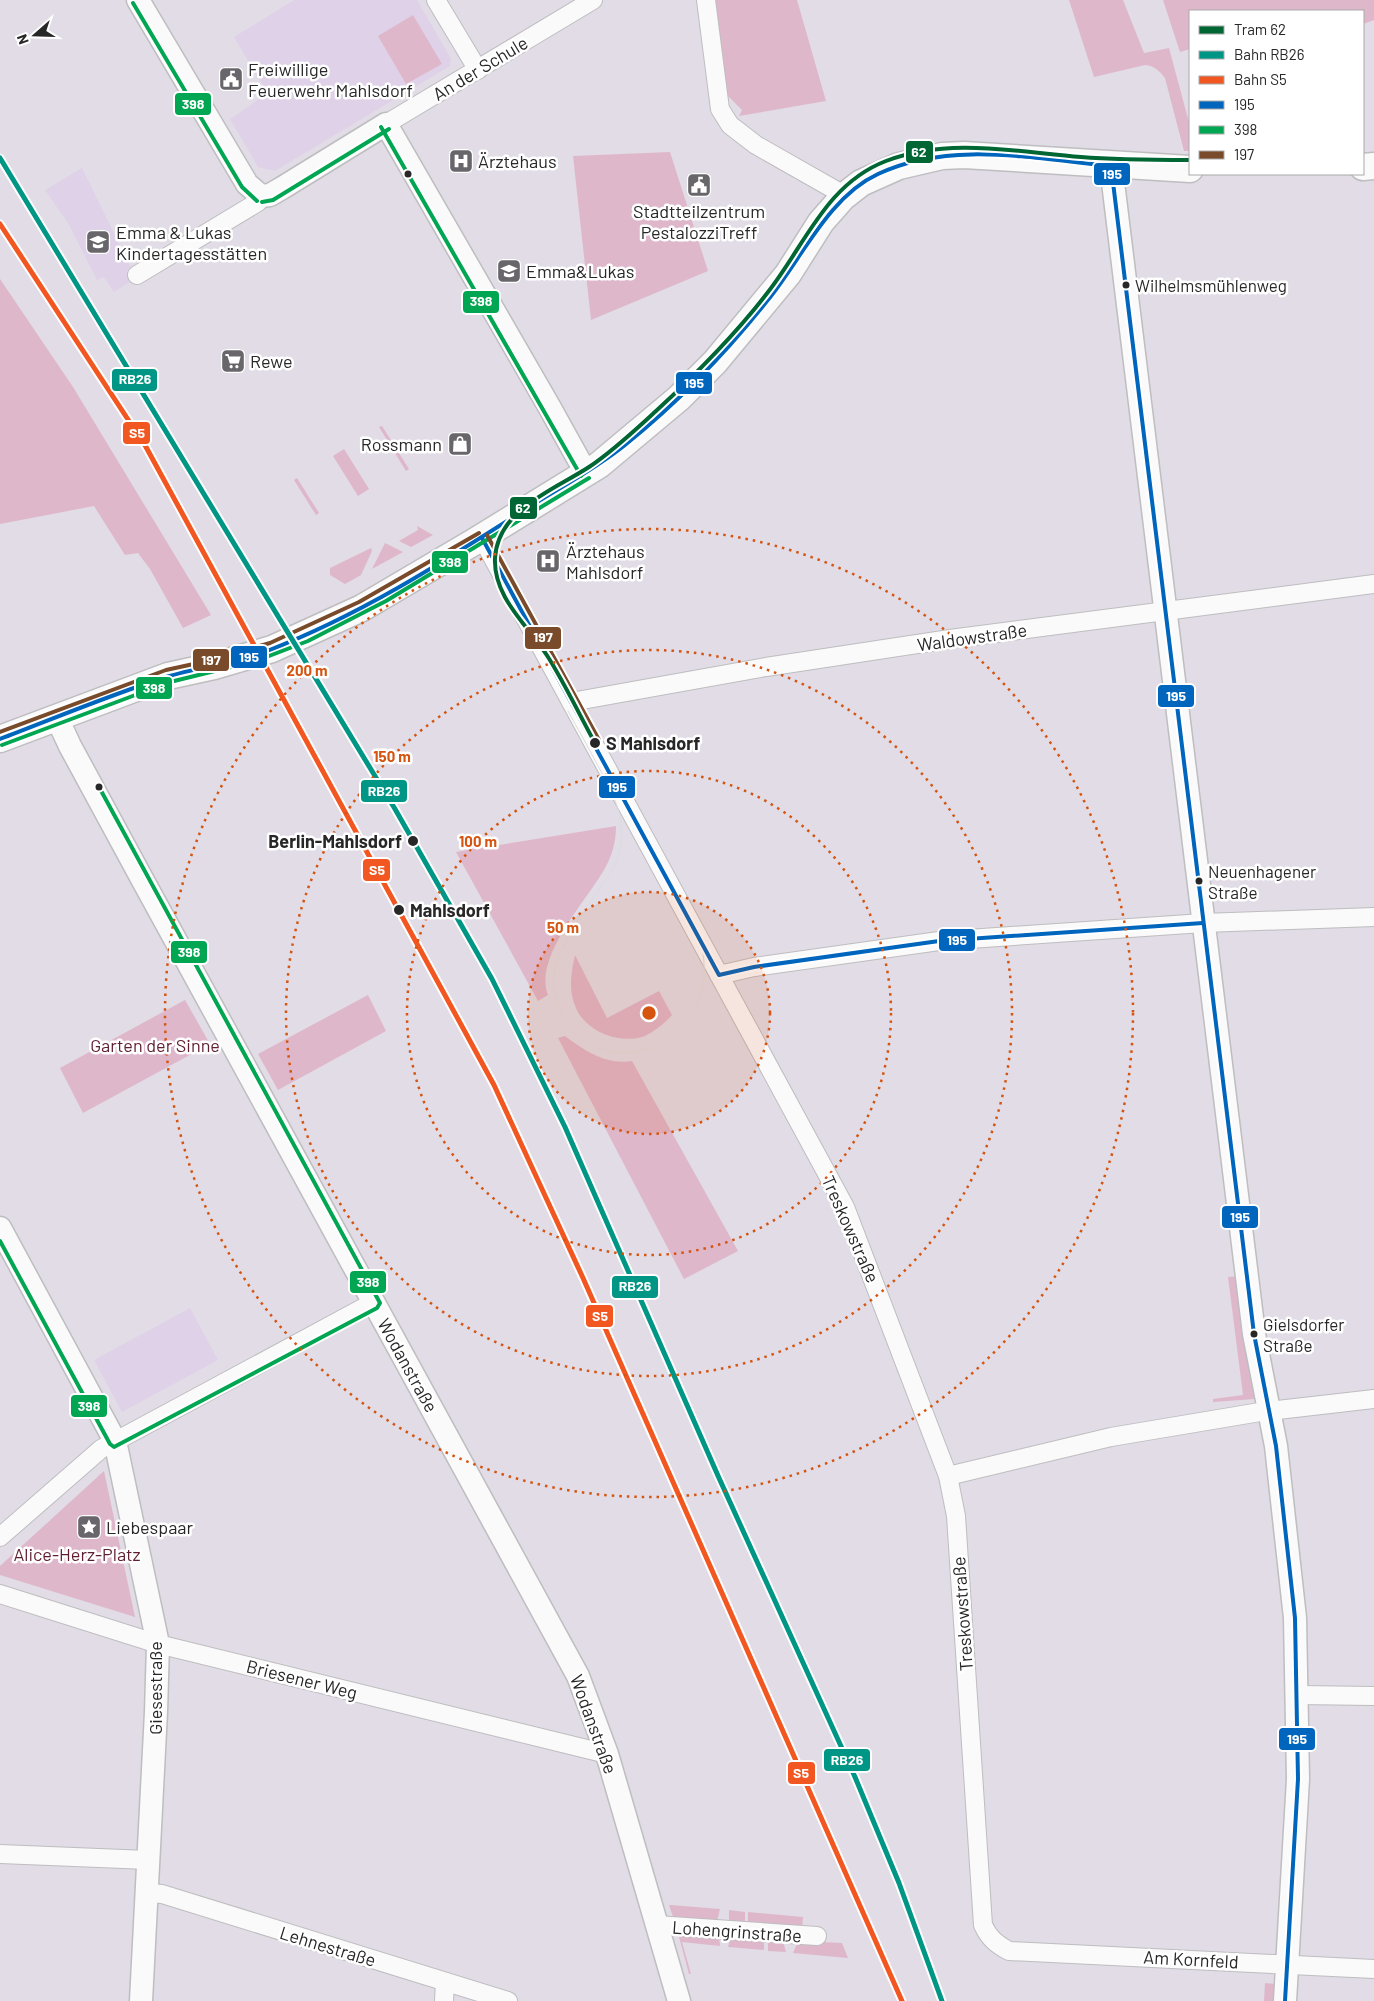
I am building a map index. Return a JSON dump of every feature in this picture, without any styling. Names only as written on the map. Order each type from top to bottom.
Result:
[{"type":"main road","points":[[0,739],[168,676],[214,666],[272,649],[362,608],[482,538],[586,474],[654,420],[715,362],[788,274],[822,222],[843,197],[861,183],[879,173],[899,166],[942,156],[996,156],[1111,166],[1189,169]]},
{"type":"street","points":[[138,0],[247,184],[254,192],[261,196]]},
{"type":"street","points":[[436,0],[478,70]]},
{"type":"street","name":"An der Schule","points":[[137,275],[258,202],[261,196],[270,195],[592,0]]},
{"type":"street","points":[[706,0],[720,110],[730,125],[744,137],[837,191],[843,197]]},
{"type":"street","points":[[386,124],[529,370],[586,474]]},
{"type":"street","points":[[1111,166],[1254,1334],[1280,1471],[1296,1618],[1298,1796],[1285,2001]]},
{"type":"street","name":"Treskowstraße","points":[[482,538],[846,1207],[948,1476],[956,1516],[983,1924],[988,1936],[1009,1951]]},
{"type":"street","name":"Waldowstraße","points":[[571,702],[766,667],[1164,610],[1374,584]]},
{"type":"street","name":"Wodanstraße","points":[[57,718],[70,746],[578,1676],[606,1754],[678,2001]]},
{"type":"street","points":[[719,975],[754,967],[939,941],[1203,923],[1374,917]]},
{"type":"street","name":"Giesestraße","points":[[0,1228],[115,1442],[158,1644],[141,2001]]},
{"type":"street","points":[[0,1537],[98,1451],[374,1302]]},
{"type":"street","points":[[948,1476],[1111,1437],[1269,1411],[1374,1399]]},
{"type":"street","name":"Briesener Weg","points":[[0,1594],[158,1644],[606,1754]]},
{"type":"street","points":[[1298,1695],[1374,1696]]},
{"type":"street","points":[[0,1854],[148,1860]]},
{"type":"street","name":"Lehnestraße","points":[[147,1893],[162,1894],[508,2001]]},
{"type":"street","name":"Lohengrinstraße","points":[[656,1925],[817,1936]]},
{"type":"street","name":"Am Kornfeld","points":[[1009,1951],[1374,1969]]},
{"type":"street","points":[[444,2001],[445,1982]]},
{"type":"shaded area","points":[[294,0],[417,0],[451,59],[450,66],[275,171],[258,167],[230,119],[255,102],[266,91],[234,37]]},
{"type":"shaded area","name":"Emma & Lukas Kindertagesstätten","points":[[82,168],[136,278],[114,292],[104,277],[97,280],[68,223],[45,190]]},
{"type":"shaded area","points":[[190,1308],[218,1360],[122,1412],[94,1360]]},
{"type":"green space","points":[[712,0],[797,0],[826,101],[739,116],[742,110],[727,95]]},
{"type":"green space","points":[[1069,0],[1123,0],[1144,53],[1169,48],[1189,122],[1189,151],[1184,151],[1165,78],[1158,71],[1151,66],[1145,65],[1094,77]]},
{"type":"green space","points":[[1163,0],[1374,0],[1374,20],[1364,24],[1364,10],[1189,10],[1189,49],[1180,52]]},
{"type":"green space","points":[[413,15],[442,64],[406,84],[378,36]]},
{"type":"green space","points":[[670,152],[708,271],[591,320],[573,156]]},
{"type":"green space","points":[[0,279],[73,387],[211,615],[183,628],[150,569],[138,553],[125,555],[94,506],[0,524]]},
{"type":"green space","points":[[382,426],[409,469],[406,471],[379,427]]},
{"type":"green space","points":[[344,449],[369,489],[358,496],[333,456]]},
{"type":"green space","points":[[297,478],[319,513],[316,515],[294,480]]},
{"type":"green space","points":[[417,526],[433,535],[411,547],[399,541],[418,530]]},
{"type":"green space","points":[[385,543],[403,552],[372,569]]},
{"type":"green space","points":[[371,548],[372,551],[361,575],[345,584],[330,575],[330,568]]},
{"type":"green space","points":[[616,826],[613,849],[604,870],[574,913],[554,947],[545,980],[548,995],[538,1001],[456,852]]},
{"type":"green space","points":[[575,955],[607,1018],[659,991],[672,1015],[652,1032],[636,1038],[615,1037],[596,1030],[581,1016],[573,1002],[571,982]]},
{"type":"green space","name":"Garten der Sinne","points":[[368,995],[386,1031],[278,1090],[258,1054]]},
{"type":"green space","name":"Garten der Sinne","points":[[185,1000],[210,1044],[83,1113],[60,1068]]},
{"type":"green space","points":[[565,1036],[596,1056],[613,1061],[632,1061],[738,1251],[684,1279],[558,1038]]},
{"type":"green space","points":[[1239,1276],[1247,1356],[1255,1399],[1213,1402],[1213,1399],[1243,1395],[1228,1277]]},
{"type":"green space","name":"Alice-Herz-Platz","points":[[104,1471],[135,1617],[0,1575],[0,1566]]},
{"type":"green space","points":[[669,1905],[720,1909],[717,1921],[673,1917]]},
{"type":"green space","points":[[729,1910],[745,1912],[745,1923],[729,1922]]},
{"type":"green space","points":[[748,1912],[803,1917],[802,1929],[748,1924]]},
{"type":"green space","points":[[678,1933],[719,1934],[720,1946],[682,1942],[691,1974],[689,1974]]},
{"type":"green space","points":[[731,1935],[764,1939],[764,1950],[728,1947]]},
{"type":"green space","points":[[768,1939],[783,1941],[786,1952],[768,1951]]},
{"type":"green space","points":[[798,1941],[842,1943],[848,1958],[793,1953]]},
{"type":"green space","points":[[1265,1983],[1276,1984],[1276,2001],[1264,2001]]},
{"type":"tram line","name":"62","points":[[595,743],[554,667],[506,599],[496,572],[495,558],[498,541],[506,526],[517,514],[545,493],[589,467],[623,441],[729,339],[768,292],[818,218],[847,185],[865,171],[886,161],[910,154],[959,148],[983,148],[1095,158],[1189,160]]},
{"type":"tram line","points":[[568,711],[611,791],[620,816],[622,828],[619,854],[613,868],[572,930],[559,956],[555,969],[554,985],[556,1000],[570,1027],[581,1038],[594,1046],[608,1051],[624,1053],[643,1051],[659,1044],[674,1034],[686,1022],[695,1007],[701,990],[704,973],[703,954],[701,943],[687,910],[595,743]]},
{"type":"rail line","name":"RB26","points":[[0,158],[395,809],[492,979],[565,1127],[719,1478],[855,1777],[899,1883],[942,2001]]},
{"type":"rail line","name":"S5","points":[[0,224],[146,447],[494,1085],[583,1278],[902,2001]]},
{"type":"transit line","name":"398","points":[[133,3],[242,187],[257,201]]},
{"type":"transit line","name":"398","points":[[381,127],[581,476]]},
{"type":"transit line","name":"398","points":[[262,202],[273,200],[389,129]]},
{"type":"transit line","name":"195","points":[[0,739],[166,677],[267,651],[335,622],[400,587],[589,471],[644,429],[700,377],[767,301],[830,213],[860,184],[878,174],[934,157],[963,155],[1023,156],[1111,166],[1254,1334],[1276,1446],[1295,1618],[1298,1779],[1285,2001]]},
{"type":"transit line","name":"398","points":[[2,745],[170,682],[256,661],[308,641],[386,601],[589,478]]},
{"type":"transit line","name":"197","points":[[0,732],[166,670],[212,660],[270,643],[359,602],[479,533]]},
{"type":"transit line","name":"197","points":[[487,535],[599,740]]},
{"type":"transit line","name":"195","points":[[482,538],[719,975],[754,967],[939,941],[1203,923]]},
{"type":"transit line","name":"398","points":[[0,1241],[110,1444],[114,1447],[377,1308],[380,1303],[99,787]]},
{"type":"place","name":"Freiwillige Feuerwehr Mahlsdorf","points":[[231,79]]},
{"type":"place","name":"Ärztehaus","points":[[461,161]]},
{"type":"place","name":"Stadtteilzentrum PestalozziTreff","points":[[699,185]]},
{"type":"place","name":"Emma & Lukas Kindertagesstätten","points":[[98,242]]},
{"type":"place","name":"Emma&Lukas","points":[[509,271]]},
{"type":"place","name":"Wilhelmsmühlenweg","points":[[1126,285]]},
{"type":"place","name":"Rewe","points":[[233,361]]},
{"type":"place","name":"Rossmann","points":[[460,444]]},
{"type":"place","name":"Ärztehaus Mahlsdorf","points":[[548,561]]},
{"type":"place","name":"S Mahlsdorf","points":[[595,743]]},
{"type":"place","name":"Berlin-Mahlsdorf","points":[[413,841]]},
{"type":"place","name":"Neuenhagener Straße","points":[[1199,881]]},
{"type":"place","name":"Mahlsdorf","points":[[399,910]]},
{"type":"place","name":"Gielsdorfer Straße","points":[[1254,1334]]},
{"type":"place","name":"Liebespaar","points":[[89,1527]]}]
